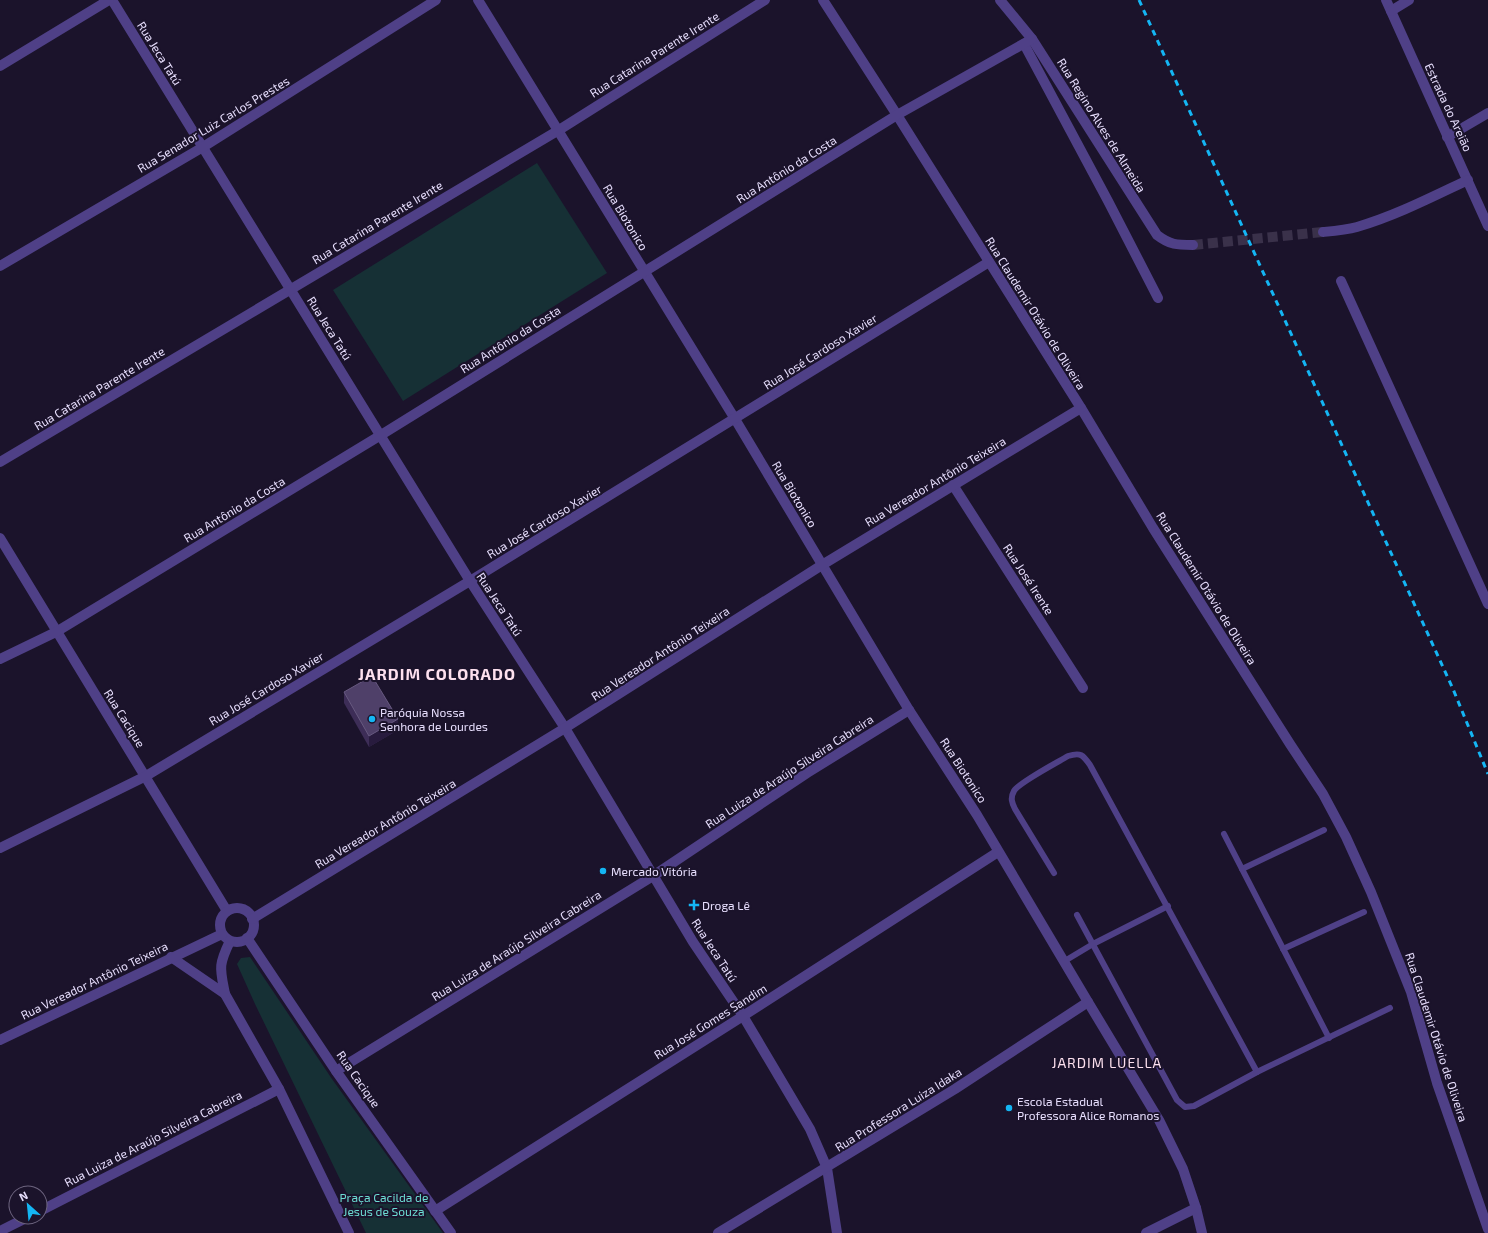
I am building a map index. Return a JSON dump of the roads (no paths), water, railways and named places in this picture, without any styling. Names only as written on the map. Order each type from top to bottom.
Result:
[{"type":"street","points":[[0,66],[108,0]]},
{"type":"street","name":"Rua Jeca Tatú","points":[[112,0],[291,288],[470,581],[565,728],[693,942],[743,1016],[810,1129],[827,1168],[838,1233]]},
{"type":"street","name":"Rua Senador Luiz Carlos Prestes","points":[[0,266],[203,147],[436,0]]},
{"type":"street","name":"Rua Biotonico","points":[[478,0],[735,419],[909,710],[977,815],[1063,962],[1159,1120],[1183,1169],[1196,1208],[1202,1233]]},
{"type":"street","name":"Rua Catarina Parente Irente","points":[[0,462],[559,130],[765,0]]},
{"type":"street","name":"Rua Claudemir Otávio de Oliveira","points":[[823,0],[989,262],[1153,528],[1290,744],[1324,794],[1346,837],[1371,892],[1411,992],[1439,1089],[1488,1229]]},
{"type":"street","name":"Rua Regino Alves de Almeida","points":[[1000,0],[1157,235],[1166,241],[1175,244],[1193,245]]},
{"type":"street","name":"Estrada do Areião","points":[[1386,0],[1488,226]]},
{"type":"street","points":[[1391,11],[1409,0]]},
{"type":"street","points":[[1028,41],[1158,298]]},
{"type":"street","name":"Rua Antônio da Costa","points":[[0,659],[56,632],[381,435],[897,115],[1028,41]]},
{"type":"street","points":[[1448,137],[1488,113]]},
{"type":"street","points":[[1323,232],[1356,227],[1380,219],[1468,180]]},
{"type":"street","name":"Rua José Cardoso Xavier","points":[[0,848],[146,776],[470,581],[989,262]]},
{"type":"street","points":[[1342,281],[1488,604]]},
{"type":"street","name":"Rua Vereador Antônio Teixeira","points":[[252,918],[565,728],[822,565],[1080,408]]},
{"type":"street","name":"Rua José Irente","points":[[953,485],[1083,688]]},
{"type":"street","name":"Rua Cacique","points":[[0,538],[56,632],[146,776],[227,912]]},
{"type":"street","name":"Rua Luiza de Araújo Silveira Cabreira","points":[[336,1070],[653,876],[806,773],[909,710]]},
{"type":"street","name":"Rua José Gomes Sandim","points":[[435,1211],[998,852]]},
{"type":"street","points":[[226,938],[237,942],[247,938],[253,929],[252,918],[249,914],[240,908],[234,908],[221,918],[220,924],[226,938],[220,969],[225,994],[279,1089],[349,1233]]},
{"type":"street","name":"Rua Vereador Antônio Teixeira","points":[[0,1040],[171,957],[226,938]]},
{"type":"street","name":"Rua Cacique","points":[[247,938],[336,1070],[451,1233]]},
{"type":"street","points":[[171,957],[225,994]]},
{"type":"street","name":"Rua Professora Luiza Idaka","points":[[718,1233],[827,1168],[1006,1057],[1088,1002]]},
{"type":"street","name":"Rua Luiza de Araújo Silveira Cabreira","points":[[48,1207],[279,1089]]},
{"type":"street","points":[[1146,1233],[1196,1208]]},
{"type":"street","points":[[0,1231],[12,1225]]},
{"type":"lane","points":[[1054,872],[1011,800],[1014,791],[1021,784],[1068,756],[1076,754],[1084,756],[1090,765],[1258,1072]]},
{"type":"lane","points":[[1242,869],[1324,830]]},
{"type":"lane","points":[[1224,834],[1329,1038]]},
{"type":"lane","points":[[1063,962],[1093,944],[1168,906]]},
{"type":"lane","points":[[1283,949],[1364,912]]},
{"type":"lane","points":[[1077,915],[1177,1100],[1185,1107],[1194,1106],[1258,1072],[1390,1008]]},
{"type":"tunnel","points":[[1193,245],[1323,232]]},
{"type":"railway","points":[[1139,0],[1453,689],[1488,774]]},
{"type":"place","name":"Paróquia Nossa Senhora de Lourdes","points":[[372,719]]},
{"type":"place","name":"Mercado Vitória","points":[[603,871]]},
{"type":"place","name":"Droga Lê","points":[[694,905]]},
{"type":"place","name":"Escola Estadual Professora Alice Romanos","points":[[1009,1108]]},
{"type":"district","name":"JARDIM COLORADO","points":[[437,673]]},
{"type":"district","name":"JARDIM LUELLA","points":[[1107,1062]]},
{"type":"park label","name":"Praça Cacilda de Jesus de Souza","points":[[384,1204]]}]
